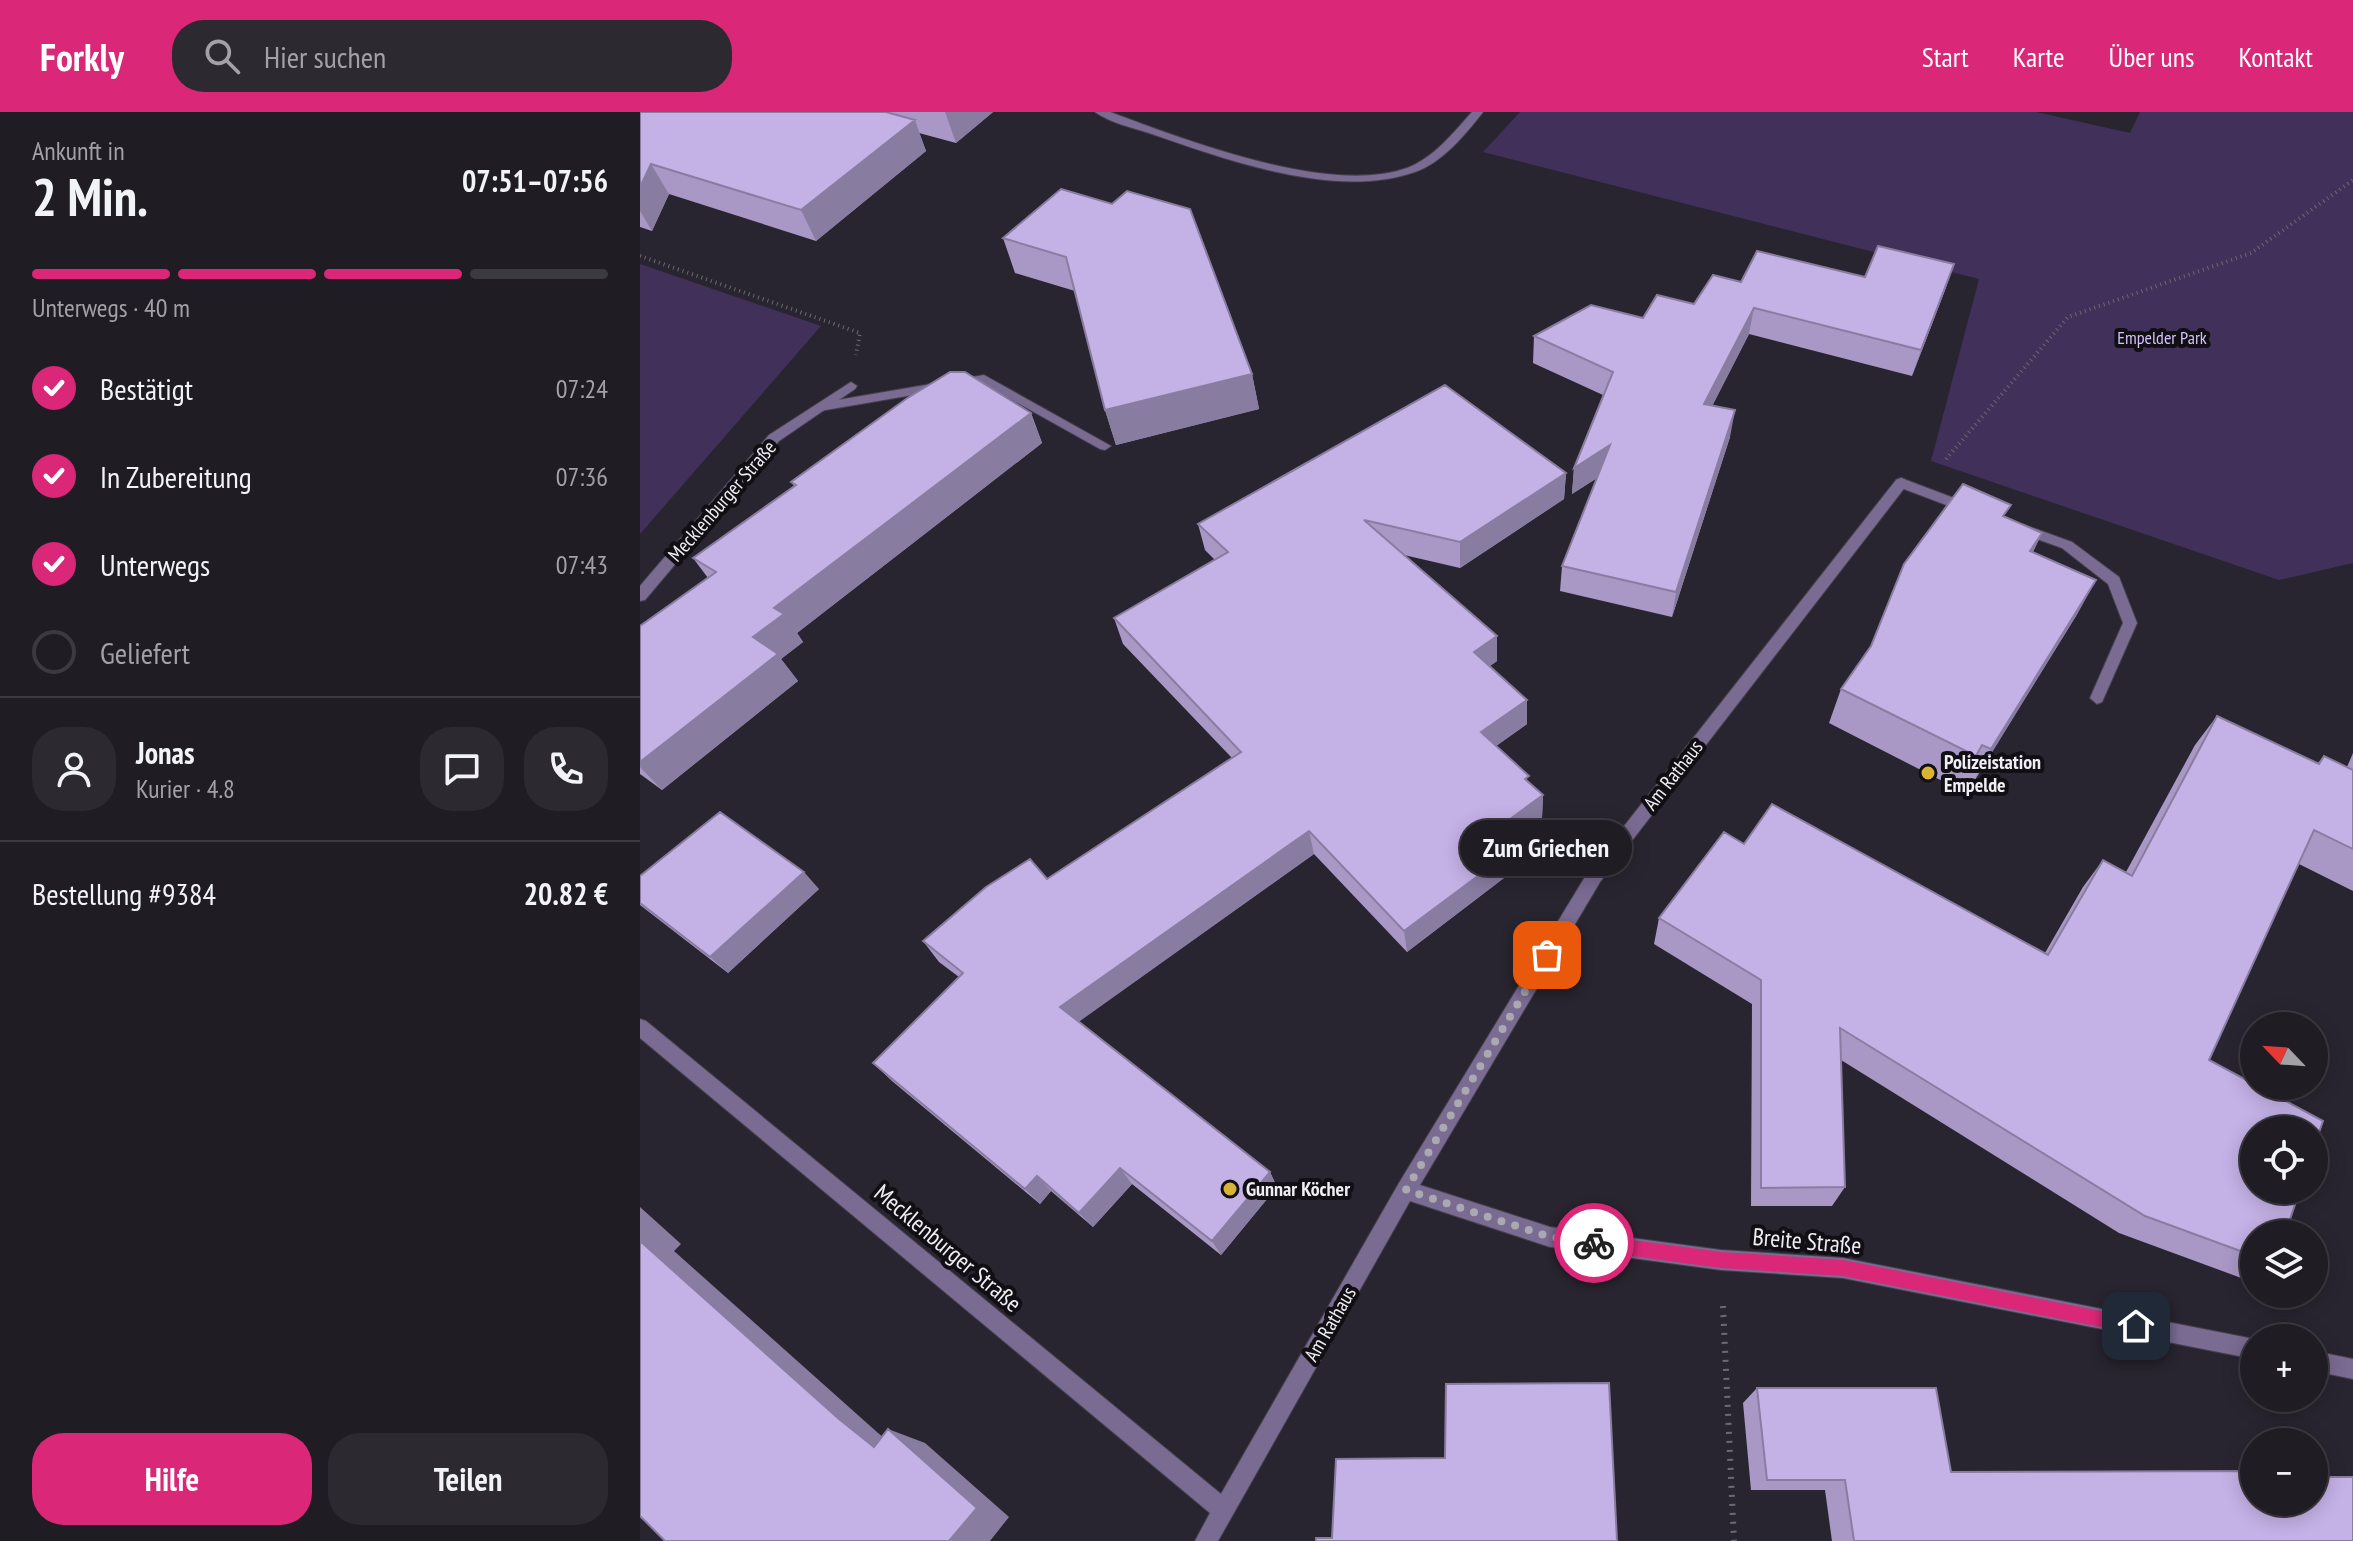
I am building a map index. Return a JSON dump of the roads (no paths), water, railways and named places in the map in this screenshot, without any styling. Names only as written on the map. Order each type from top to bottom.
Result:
[{"type":"street","points":[[1100,112],[1160,134],[1316,176],[1367,180],[1412,170],[1448,146],[1478,112]]},
{"type":"street","points":[[820,407],[984,379],[1105,446]]},
{"type":"street","name":"Mecklenburger Straße","points":[[640,596],[774,438],[851,386]]},
{"type":"street","name":"Am Rathaus","points":[[1206,1541],[1406,1190],[1594,877],[1901,483],[1984,514]]},
{"type":"street","points":[[2011,525],[2067,545],[2114,581],[2130,623],[2097,698]]},
{"type":"street","name":"Mecklenburger Straße","points":[[640,1027],[1224,1510]]},
{"type":"street","name":"Breite Straße","points":[[1406,1190],[1550,1237],[1721,1260],[1843,1268],[2240,1346]]},
{"type":"street","points":[[2328,1364],[2353,1369]]},
{"type":"place","name":"Polizeistation Empelde","points":[[1928,773]]},
{"type":"place","name":"Zum Griechen","points":[[1547,955]]},
{"type":"place","name":"Gunnar Köcher","points":[[1230,1189]]},
{"type":"park label","name":"Empelder Park","points":[[2162,337]]}]
